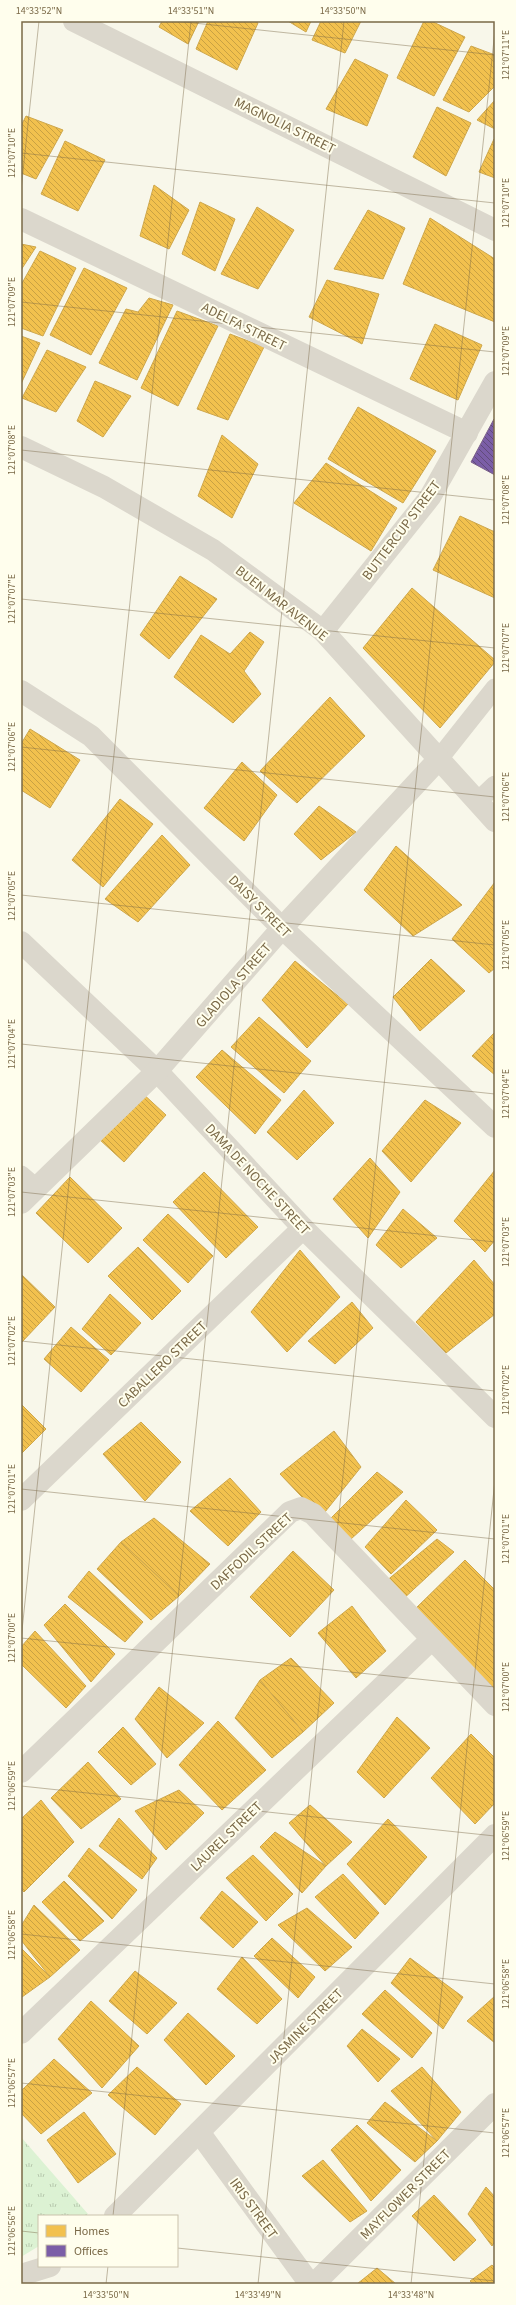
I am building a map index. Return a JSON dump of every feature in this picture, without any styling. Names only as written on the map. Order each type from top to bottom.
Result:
[{"type":"street","name":"MAGNOLIA STREET","points":[[74,21],[495,230]]},
{"type":"street","name":"ADELFA STREET","points":[[21,219],[468,433]]},
{"type":"street","name":"BUTTERCUP STREET","points":[[323,631],[430,497],[468,433],[495,382]]},
{"type":"street","name":"BUEN MAR AVENUE","points":[[21,447],[104,487],[213,550],[323,631],[438,760],[495,821]]},
{"type":"street","name":"DAISY STREET","points":[[21,691],[91,736],[282,928],[495,1127]]},
{"type":"street","name":"GLADIOLA STREET","points":[[26,1189],[157,1071],[282,928],[438,760]]},
{"type":"street","name":"DAMA DE NOCHE STREET","points":[[21,942],[157,1071],[303,1228],[495,1417]]},
{"type":"street","name":"CABALLERO STREET","points":[[21,1500],[303,1228]]},
{"type":"street","name":"DAFFODIL STREET","points":[[21,1772],[290,1512],[301,1508],[313,1514],[495,1705]]},
{"type":"street","name":"LAUREL STREET","points":[[21,2033],[432,1639]]},
{"type":"street","name":"JASMINE STREET","points":[[116,2215],[495,1836]]},
{"type":"street","name":"MAYFLOWER STREET","points":[[314,2284],[495,2104]]},
{"type":"street","name":"IRIS STREET","points":[[199,2132],[310,2284]]},
{"type":"street","points":[[21,2275],[47,2267]]},
{"type":"lane","points":[[438,760],[495,688]]},
{"type":"lane","points":[[477,802],[495,785]]},
{"type":"green space","points":[[21,2137],[88,2214],[38,2215],[38,2247],[21,2257]]},
{"type":"building: Homes","points":[[162,21],[199,21],[188,44],[159,27]]},
{"type":"building: Homes","points":[[208,21],[254,21],[258,23],[237,70],[196,49]]},
{"type":"building: Homes","points":[[288,21],[311,21],[306,32]]},
{"type":"building: Homes","points":[[321,21],[361,21],[345,53],[312,40]]},
{"type":"building: Homes","points":[[424,21],[431,21],[465,37],[434,96],[397,78]]},
{"type":"building: Homes","points":[[471,46],[495,55],[495,86],[469,112],[443,100]]},
{"type":"building: Homes","points":[[355,59],[388,75],[367,126],[326,109]]},
{"type":"building: Homes","points":[[495,100],[495,129],[477,120]]},
{"type":"building: Homes","points":[[437,107],[471,123],[446,176],[413,157]]},
{"type":"building: Homes","points":[[26,116],[63,130],[36,179],[21,173],[21,126]]},
{"type":"building: Homes","points":[[494,139],[495,140],[495,178],[479,172]]},
{"type":"building: Homes","points":[[65,141],[105,160],[78,211],[41,194]]},
{"type":"building: Homes","points":[[154,185],[189,210],[169,249],[140,236]]},
{"type":"building: Homes","points":[[200,202],[235,219],[215,271],[182,254]]},
{"type":"building: Homes","points":[[257,207],[294,230],[258,289],[221,274]]},
{"type":"building: Homes","points":[[368,210],[405,228],[383,279],[334,269]]},
{"type":"building: Homes","points":[[430,218],[495,259],[495,322],[403,284]]},
{"type":"building: Homes","points":[[21,244],[36,247],[21,270]]},
{"type":"building: Homes","points":[[40,251],[76,268],[43,336],[21,328],[21,285]]},
{"type":"building: Homes","points":[[84,268],[127,288],[91,355],[50,335]]},
{"type":"building: Homes","points":[[327,280],[379,294],[362,344],[309,317]]},
{"type":"building: Homes","points":[[149,298],[173,305],[137,380],[99,363],[126,309],[138,312]]},
{"type":"building: Homes","points":[[177,311],[218,326],[178,406],[141,388]]},
{"type":"building: Homes","points":[[435,324],[482,345],[458,400],[410,379]]},
{"type":"building: Homes","points":[[230,334],[264,347],[228,420],[197,409]]},
{"type":"building: Homes","points":[[21,336],[40,343],[21,384]]},
{"type":"building: Homes","points":[[47,350],[86,367],[56,412],[22,398]]},
{"type":"building: Homes","points":[[95,381],[131,396],[103,437],[77,421]]},
{"type":"building: Homes","points":[[358,407],[436,451],[403,503],[328,459]]},
{"type":"building: Homes","points":[[222,435],[258,464],[232,518],[198,496]]},
{"type":"building: Homes","points":[[326,463],[397,508],[371,551],[294,503]]},
{"type":"building: Homes","points":[[460,516],[495,532],[495,598],[433,570]]},
{"type":"building: Homes","points":[[180,576],[217,599],[169,659],[140,635]]},
{"type":"building: Homes","points":[[412,588],[495,660],[495,662],[440,728],[363,648]]},
{"type":"building: Homes","points":[[250,632],[264,642],[244,671],[261,694],[233,723],[174,677],[201,635],[230,654]]},
{"type":"building: Homes","points":[[330,697],[365,736],[297,803],[260,771]]},
{"type":"building: Homes","points":[[30,729],[80,760],[50,808],[21,790],[21,744]]},
{"type":"building: Homes","points":[[242,762],[277,795],[244,841],[204,808]]},
{"type":"building: Homes","points":[[120,799],[153,824],[103,887],[72,860]]},
{"type":"building: Homes","points":[[319,806],[356,832],[321,860],[294,834]]},
{"type":"building: Homes","points":[[162,835],[190,865],[138,922],[105,899]]},
{"type":"building: Homes","points":[[396,846],[462,905],[413,936],[364,890]]},
{"type":"building: Homes","points":[[495,882],[495,968],[489,973],[452,939]]},
{"type":"building: Homes","points":[[431,959],[465,991],[420,1031],[393,997]]},
{"type":"building: Homes","points":[[295,961],[348,1004],[307,1048],[262,1000]]},
{"type":"building: Homes","points":[[259,1017],[311,1061],[284,1093],[231,1047]]},
{"type":"building: Homes","points":[[495,1032],[495,1075],[472,1056]]},
{"type":"building: Homes","points":[[222,1050],[281,1100],[255,1134],[196,1077]]},
{"type":"building: Homes","points":[[304,1090],[334,1123],[297,1160],[267,1132]]},
{"type":"building: Homes","points":[[140,1091],[166,1115],[124,1162],[99,1139]]},
{"type":"building: Homes","points":[[425,1100],[461,1123],[411,1182],[382,1151]]},
{"type":"building: Homes","points":[[370,1158],[400,1192],[368,1238],[333,1199]]},
{"type":"building: Homes","points":[[495,1170],[495,1240],[485,1252],[454,1221]]},
{"type":"building: Homes","points":[[204,1172],[258,1227],[226,1258],[173,1202]]},
{"type":"building: Homes","points":[[70,1177],[122,1228],[88,1263],[36,1213]]},
{"type":"building: Homes","points":[[403,1209],[437,1238],[401,1268],[376,1245]]},
{"type":"building: Homes","points":[[168,1214],[213,1256],[188,1283],[143,1240]]},
{"type":"building: Homes","points":[[138,1247],[181,1291],[152,1320],[108,1276]]},
{"type":"building: Homes","points":[[300,1250],[340,1297],[287,1352],[251,1312]]},
{"type":"building: Homes","points":[[474,1260],[495,1285],[495,1314],[446,1353],[416,1322]]},
{"type":"building: Homes","points":[[21,1274],[55,1307],[21,1343]]},
{"type":"building: Homes","points":[[110,1294],[141,1323],[111,1355],[82,1329]]},
{"type":"building: Homes","points":[[352,1302],[373,1328],[335,1364],[308,1341]]},
{"type":"building: Homes","points":[[71,1327],[109,1360],[81,1392],[44,1359]]},
{"type":"building: Homes","points":[[21,1404],[46,1429],[21,1454]]},
{"type":"building: Homes","points":[[141,1422],[181,1462],[145,1501],[103,1454]]},
{"type":"building: Homes","points":[[334,1431],[361,1467],[321,1517],[280,1474]]},
{"type":"building: Homes","points":[[377,1472],[403,1492],[351,1539],[330,1519]]},
{"type":"building: Homes","points":[[230,1478],[261,1512],[228,1546],[190,1511]]},
{"type":"building: Homes","points":[[406,1500],[437,1530],[391,1574],[365,1547]]},
{"type":"building: Homes","points":[[154,1518],[210,1564],[179,1596],[121,1542]]},
{"type":"building: Homes","points":[[437,1539],[454,1552],[401,1601],[385,1582]]},
{"type":"building: Homes","points":[[121,1542],[179,1596],[151,1620],[97,1569]]},
{"type":"building: Homes","points":[[293,1551],[334,1590],[290,1637],[250,1597]]},
{"type":"building: Homes","points":[[465,1560],[495,1590],[495,1693],[412,1612]]},
{"type":"building: Homes","points":[[89,1571],[143,1622],[125,1642],[68,1597]]},
{"type":"building: Homes","points":[[65,1604],[115,1654],[91,1682],[44,1625]]},
{"type":"building: Homes","points":[[352,1606],[386,1651],[356,1678],[318,1633]]},
{"type":"building: Homes","points":[[35,1631],[86,1686],[66,1708],[21,1664],[21,1647]]},
{"type":"building: Homes","points":[[291,1658],[334,1703],[303,1732],[260,1680]]},
{"type":"building: Homes","points":[[260,1680],[303,1732],[272,1758],[235,1718]]},
{"type":"building: Homes","points":[[159,1687],[204,1723],[167,1758],[135,1719]]},
{"type":"building: Homes","points":[[397,1717],[430,1748],[384,1798],[357,1772]]},
{"type":"building: Homes","points":[[218,1721],[266,1770],[222,1810],[179,1765]]},
{"type":"building: Homes","points":[[123,1727],[156,1764],[131,1785],[98,1752]]},
{"type":"building: Homes","points":[[471,1734],[495,1758],[495,1803],[475,1824],[431,1778]]},
{"type":"building: Homes","points":[[88,1762],[121,1799],[81,1829],[51,1798]]},
{"type":"building: Homes","points":[[179,1790],[204,1813],[166,1850],[135,1811]]},
{"type":"building: Homes","points":[[41,1800],[74,1842],[24,1892],[21,1889],[21,1819]]},
{"type":"building: Homes","points":[[310,1805],[352,1842],[326,1866],[289,1823]]},
{"type":"building: Homes","points":[[119,1818],[157,1858],[142,1879],[99,1846]]},
{"type":"building: Homes","points":[[388,1819],[427,1857],[385,1905],[347,1864]]},
{"type":"building: Homes","points":[[275,1832],[326,1866],[302,1893],[260,1847]]},
{"type":"building: Homes","points":[[89,1848],[137,1890],[112,1919],[68,1876]]},
{"type":"building: Homes","points":[[253,1855],[293,1894],[266,1921],[226,1878]]},
{"type":"building: Homes","points":[[343,1874],[379,1913],[355,1939],[315,1897]]},
{"type":"building: Homes","points":[[64,1881],[104,1921],[80,1941],[42,1902]]},
{"type":"building: Homes","points":[[222,1891],[258,1922],[233,1948],[200,1918]]},
{"type":"building: Homes","points":[[34,1905],[80,1950],[50,1977],[21,1940],[21,1926]]},
{"type":"building: Homes","points":[[307,1908],[352,1947],[325,1971],[278,1925]]},
{"type":"building: Homes","points":[[272,1938],[315,1977],[298,1998],[254,1956]]},
{"type":"building: Homes","points":[[21,1948],[50,1977],[22,1997],[21,1996]]},
{"type":"building: Homes","points":[[242,1957],[282,1999],[257,2024],[217,1989]]},
{"type":"building: Homes","points":[[410,1958],[463,1997],[443,2029],[391,1983]]},
{"type":"building: Homes","points":[[135,1971],[177,2003],[147,2034],[109,2001]]},
{"type":"building: Homes","points":[[385,1990],[432,2033],[412,2058],[362,2014]]},
{"type":"building: Homes","points":[[495,1996],[495,2043],[467,2021]]},
{"type":"building: Homes","points":[[91,2001],[139,2046],[102,2088],[58,2039]]},
{"type":"building: Homes","points":[[188,2013],[235,2056],[206,2085],[164,2040]]},
{"type":"building: Homes","points":[[362,2029],[400,2059],[378,2082],[347,2046]]},
{"type":"building: Homes","points":[[54,2059],[92,2093],[41,2134],[21,2113],[21,2091]]},
{"type":"building: Homes","points":[[137,2067],[181,2104],[155,2135],[108,2095]]},
{"type":"building: Homes","points":[[422,2067],[461,2112],[437,2141],[391,2091]]},
{"type":"building: Homes","points":[[385,2102],[437,2141],[415,2162],[367,2123]]},
{"type":"building: Homes","points":[[84,2112],[116,2154],[78,2183],[47,2140]]},
{"type":"building: Homes","points":[[357,2125],[401,2170],[371,2201],[331,2150]]},
{"type":"building: Homes","points":[[323,2160],[367,2211],[350,2222],[302,2176]]},
{"type":"building: Homes","points":[[486,2187],[495,2197],[495,2241],[492,2246],[468,2214]]},
{"type":"building: Homes","points":[[434,2195],[476,2240],[454,2261],[412,2216]]},
{"type":"building: Homes","points":[[492,2265],[495,2268],[495,2284],[473,2284],[470,2281]]},
{"type":"building: Homes","points":[[377,2268],[396,2284],[357,2284]]},
{"type":"building: Offices","points":[[495,419],[495,475],[471,462]]}]
